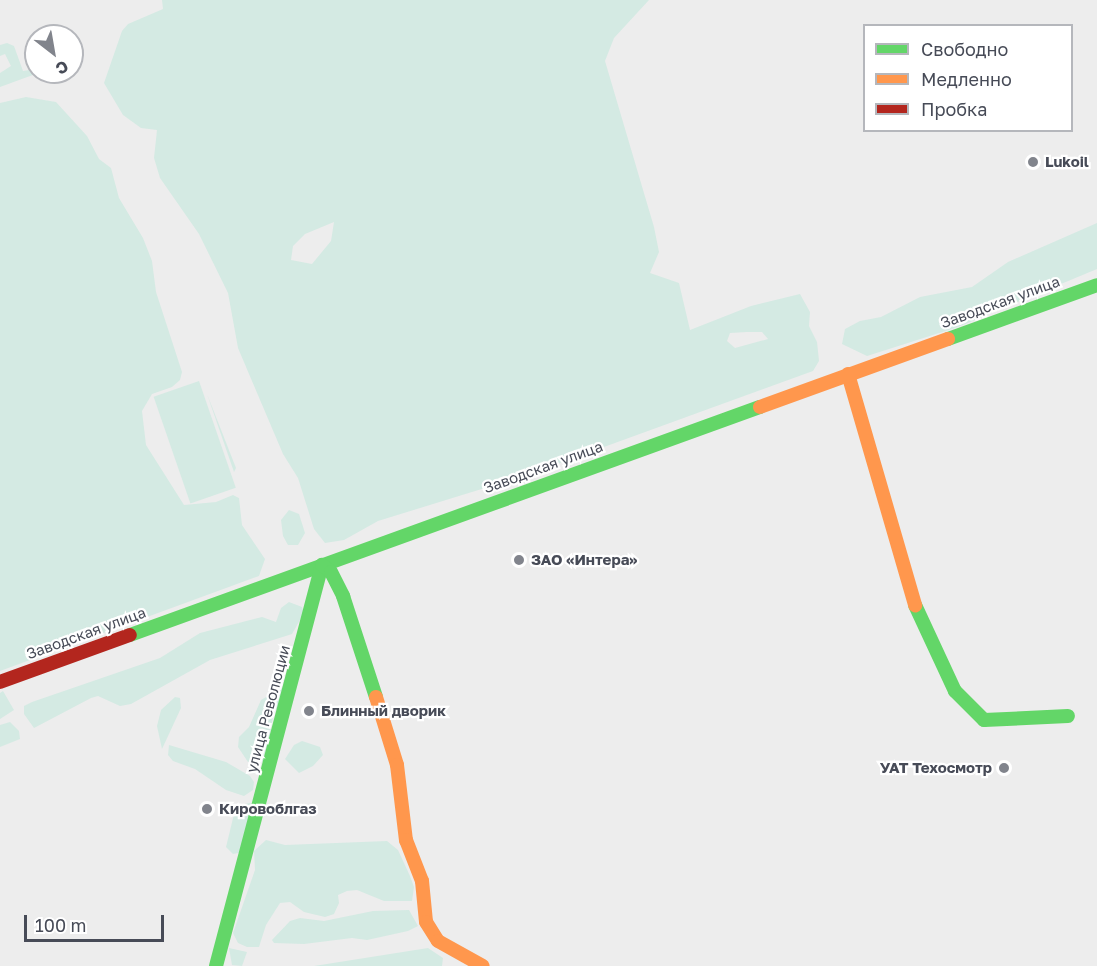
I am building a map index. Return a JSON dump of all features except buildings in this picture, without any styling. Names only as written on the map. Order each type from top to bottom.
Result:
[{"type":"street","name":"Заводская улица","points":[[0,682],[1097,285]]},
{"type":"street","points":[[848,374],[868,434],[876,475],[908,589],[955,691],[984,720],[1068,716]]},
{"type":"street","points":[[322,564],[331,572],[343,596],[384,720],[397,765],[406,840],[422,881],[426,922],[438,941],[483,966]]},
{"type":"street","name":"улица Революции","points":[[216,966],[226,938],[322,564]]},
{"type":"green space","points":[[162,0],[649,0],[614,38],[605,61],[654,227],[659,252],[650,273],[679,283],[690,330],[751,306],[800,294],[810,312],[809,326],[817,342],[819,361],[813,371],[527,475],[378,521],[344,540],[325,543],[314,529],[298,478],[283,454],[238,348],[228,293],[199,234],[160,178],[154,158],[157,130],[141,128],[123,115],[104,83],[122,31],[128,24],[163,9]],"holes":[[[334,222],[331,241],[312,264],[291,260],[293,246],[305,234]],[[762,332],[768,339],[735,348],[727,341],[730,333]]]},
{"type":"green space","points":[[7,43],[14,46],[24,71],[24,78],[0,87],[0,73],[11,66],[5,54],[0,56],[0,45]]},
{"type":"green space","points":[[26,97],[56,102],[87,136],[99,159],[111,168],[119,198],[143,238],[152,261],[156,292],[182,372],[180,380],[172,387],[152,394],[142,411],[146,445],[184,505],[216,502],[233,495],[239,498],[242,525],[265,559],[259,576],[0,671],[0,103]]},
{"type":"green space","points":[[1097,223],[1097,269],[958,327],[867,356],[842,344],[845,329],[860,321],[881,317],[920,297],[972,287],[1008,262]]},
{"type":"green space","points":[[199,381],[236,488],[190,503],[154,397]]},
{"type":"green space","points":[[207,394],[236,468],[234,472]]},
{"type":"green space","points":[[289,510],[299,514],[305,533],[298,545],[288,545],[283,536],[281,520]]},
{"type":"green space","points":[[289,602],[302,607],[304,613],[292,634],[210,660],[131,704],[120,706],[98,696],[34,728],[24,714],[24,706],[32,702],[160,658],[200,633],[262,617],[276,622],[281,608]]},
{"type":"green space","points":[[283,687],[286,691],[273,716],[266,760],[258,764],[248,762],[238,747],[239,737],[249,727],[261,700]]},
{"type":"green space","points":[[3,691],[14,710],[0,719],[0,693]]},
{"type":"green space","points":[[175,697],[180,698],[181,708],[162,749],[157,726],[161,710]]},
{"type":"green space","points":[[10,722],[19,731],[20,739],[0,747],[0,725]]},
{"type":"green space","points":[[302,741],[320,747],[323,755],[313,766],[299,773],[285,759],[294,745]]},
{"type":"green space","points":[[169,745],[226,762],[250,776],[254,782],[253,790],[244,796],[226,790],[195,769],[173,761],[168,755]]},
{"type":"green space","points":[[250,803],[254,807],[243,852],[233,854],[226,847],[236,806]]},
{"type":"green space","points":[[266,840],[285,845],[387,841],[398,850],[410,876],[414,887],[412,901],[384,901],[357,890],[347,891],[338,895],[339,903],[334,914],[325,917],[304,912],[290,902],[280,903],[266,925],[259,947],[247,947],[238,943],[233,933],[255,870],[254,851]]},
{"type":"green space","points":[[409,910],[418,926],[408,931],[367,940],[352,938],[304,944],[274,943],[272,940],[290,921],[300,918],[324,921],[373,911]]},
{"type":"green space","points":[[229,948],[247,952],[242,966],[232,965]]},
{"type":"green space","points":[[428,948],[443,958],[442,966],[314,966]]},
{"type":"traffic: fast","points":[[948,339],[1097,285]]},
{"type":"traffic: fast","points":[[130,635],[760,407]]},
{"type":"traffic: fast","points":[[216,966],[322,565],[331,572],[343,596],[376,697]]},
{"type":"traffic: fast","points":[[915,605],[955,691],[984,720],[1068,716]]},
{"type":"traffic: slow","points":[[760,407],[948,339]]},
{"type":"traffic: slow","points":[[848,374],[915,605]]},
{"type":"traffic: slow","points":[[376,697],[397,765],[406,840],[422,881],[426,922],[438,941],[483,966]]},
{"type":"traffic: jam","points":[[0,682],[130,635]]},
{"type":"place","name":"Lukoil","points":[[1033,162]]},
{"type":"place","name":"ЗАО «Интера»","points":[[519,560]]},
{"type":"place","name":"Блинный дворик","points":[[309,711]]},
{"type":"place","name":"УАТ Техосмотр","points":[[1004,768]]},
{"type":"place","name":"Кировоблгаз","points":[[207,809]]}]
